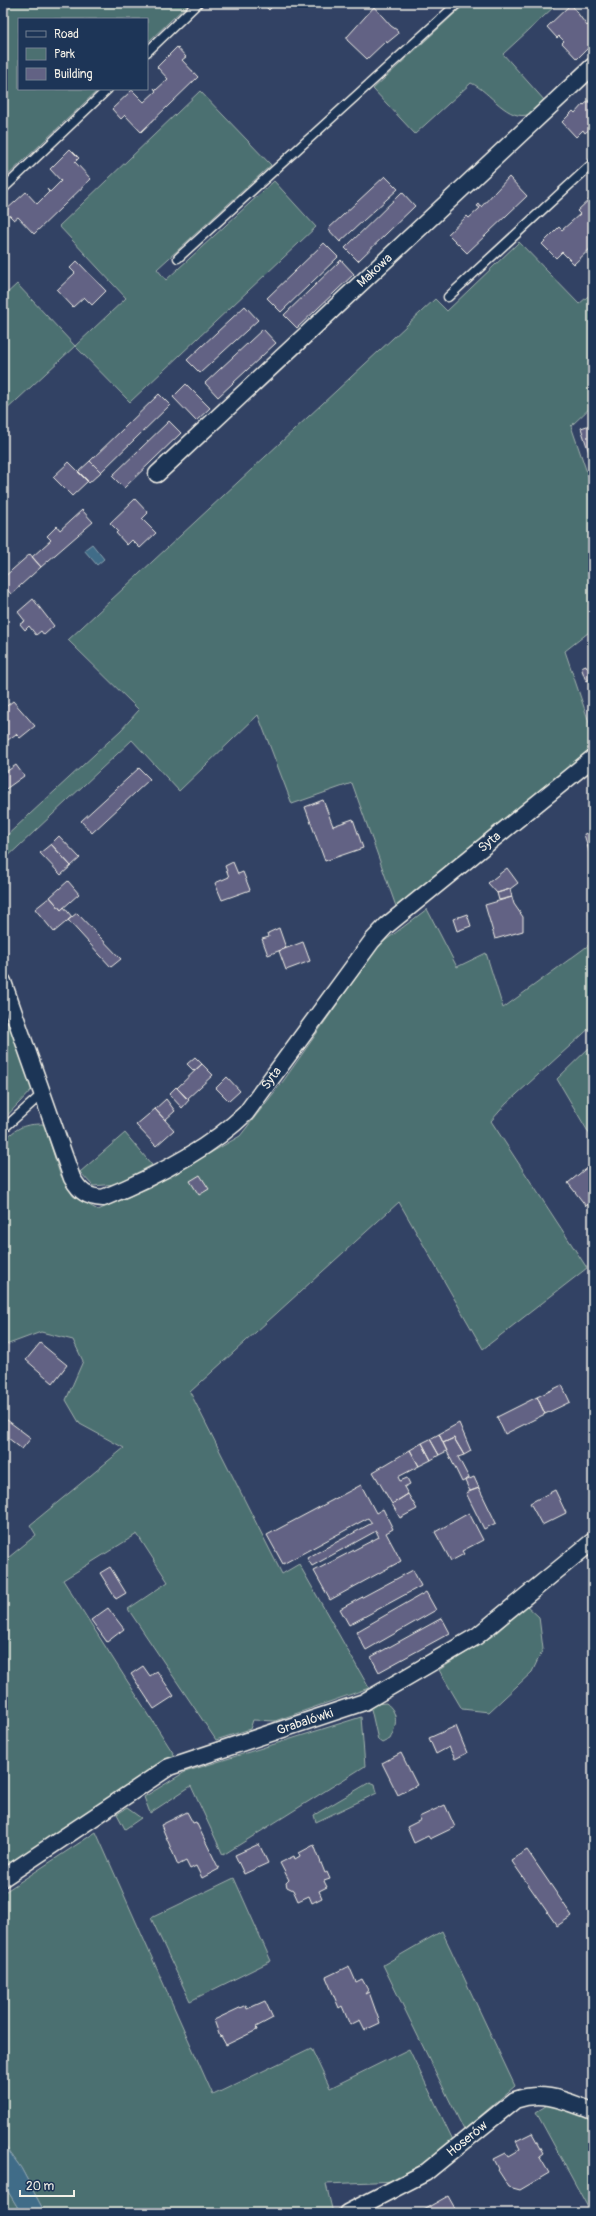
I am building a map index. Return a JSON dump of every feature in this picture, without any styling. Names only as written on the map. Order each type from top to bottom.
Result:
[{"type":"street","name":"Makowa","points":[[157,474],[593,66]]},
{"type":"street","name":"Syta","points":[[3,982],[6,999],[72,1178],[78,1188],[92,1197],[103,1198],[210,1144],[246,1113],[372,941],[386,926],[593,758]]},
{"type":"street","name":"Grabalówki","points":[[3,1878],[170,1767],[364,1702],[388,1689],[476,1636],[593,1541]]},
{"type":"street","name":"Hoserów","points":[[347,2213],[425,2173],[515,2100],[531,2095],[548,2095],[593,2111]]},
{"type":"lane","points":[[148,51],[198,3]]},
{"type":"lane","points":[[178,258],[458,3]]},
{"type":"lane","points":[[3,189],[107,90]]},
{"type":"lane","points":[[448,297],[593,164]]},
{"type":"lane","points":[[3,1129],[42,1094]]},
{"type":"green space","points":[[3,3],[189,3],[148,42],[148,18],[18,18],[18,90],[98,90],[3,180]]},
{"type":"green space","points":[[466,3],[554,3],[556,5],[503,54],[545,101],[530,114],[522,116],[514,114],[499,105],[485,92],[471,83],[415,134],[373,89]]},
{"type":"green space","points":[[200,91],[271,165],[157,269],[166,280],[274,181],[316,227],[130,402],[75,346],[126,298],[59,226]]},
{"type":"green space","points":[[519,242],[579,304],[593,292],[593,405],[571,426],[593,490],[593,629],[565,651],[593,734],[593,748],[398,912],[352,783],[292,804],[258,715],[179,791],[132,740],[3,861],[3,839],[121,730],[139,710],[68,640],[435,299],[447,311]]},
{"type":"green space","points":[[17,284],[75,346],[3,413],[3,297]]},
{"type":"green space","points":[[427,909],[457,967],[486,953],[503,1008],[593,942],[593,1025],[506,1104],[491,1121],[587,1268],[483,1349],[399,1202],[190,1392],[282,1574],[299,1564],[369,1688],[275,1721],[253,1720],[250,1729],[216,1740],[128,1609],[168,1582],[137,1534],[63,1580],[175,1756],[3,1870],[3,1562],[36,1535],[30,1525],[124,1448],[80,1424],[66,1400],[83,1361],[73,1340],[41,1332],[6,1345],[3,1341],[3,1141],[21,1127],[44,1124],[60,1174],[73,1196],[98,1210],[151,1187],[240,1136],[284,1080],[378,946]]},
{"type":"green space","points":[[7,1010],[33,1088],[3,1120],[3,1013]]},
{"type":"green space","points":[[593,1044],[593,1140],[557,1079]]},
{"type":"green space","points":[[125,1133],[152,1165],[116,1184],[93,1186],[80,1172]]},
{"type":"green space","points":[[526,1605],[539,1617],[543,1649],[532,1672],[489,1712],[462,1709],[439,1670],[494,1635]]},
{"type":"green space","points":[[386,1703],[393,1711],[396,1720],[390,1739],[382,1743],[378,1740],[371,1709],[375,1704]]},
{"type":"green space","points":[[361,1717],[365,1766],[223,1855],[191,1786],[150,1813],[144,1797],[185,1772]]},
{"type":"green space","points":[[370,1782],[375,1784],[377,1793],[316,1822],[314,1815]]},
{"type":"green space","points":[[127,1808],[141,1818],[125,1829],[117,1814]]},
{"type":"green space","points":[[96,1832],[213,2095],[311,2048],[330,2088],[409,2049],[453,2140],[419,2171],[397,2181],[326,2184],[333,2213],[45,2213],[21,2168],[3,2143],[3,1893]]},
{"type":"green space","points":[[234,1878],[271,1961],[190,2001],[151,1918]]},
{"type":"green space","points":[[442,1931],[515,2086],[464,2130],[383,1965]]},
{"type":"green space","points":[[549,2104],[593,2120],[593,2213],[591,2213],[536,2112]]},
{"type":"green space","points":[[3,2183],[21,2213],[3,2213]]},
{"type":"water","points":[[92,544],[104,559],[97,565],[84,550]]},
{"type":"water","points":[[3,2143],[21,2168],[45,2213],[21,2213],[3,2183]]},
{"type":"building","points":[[262,3],[275,3],[269,10]]},
{"type":"building","points":[[571,4],[587,26],[589,24],[593,28],[593,40],[589,44],[590,46],[577,59],[562,43],[564,41],[559,36],[557,38],[547,27]]},
{"type":"building","points":[[374,7],[391,26],[397,30],[398,34],[387,43],[386,41],[367,59],[347,40],[347,37]]},
{"type":"building","points":[[177,47],[186,57],[182,60],[198,77],[141,132],[125,115],[121,119],[112,109],[132,90],[144,102],[156,91],[154,88],[156,90],[168,79],[157,67]]},
{"type":"building","points":[[592,98],[593,126],[585,133],[583,130],[576,137],[562,122],[573,111],[575,113],[583,104],[584,105]]},
{"type":"building","points":[[70,149],[79,158],[75,162],[91,179],[34,234],[18,217],[14,220],[5,211],[26,192],[37,204],[49,192],[47,189],[50,192],[61,181],[50,169]]},
{"type":"building","points":[[385,176],[398,189],[340,242],[328,229]]},
{"type":"building","points":[[509,177],[527,196],[467,253],[448,234],[467,216],[469,218],[480,208],[477,206],[479,204],[481,207]]},
{"type":"building","points":[[402,192],[415,206],[358,261],[345,248]]},
{"type":"building","points":[[593,196],[593,246],[574,264],[562,252],[556,258],[542,244],[559,227],[562,230],[580,214],[577,211]]},
{"type":"building","points":[[324,243],[338,257],[281,312],[267,298]]},
{"type":"building","points":[[341,260],[354,274],[297,328],[284,315]]},
{"type":"building","points":[[77,261],[106,291],[92,305],[84,297],[73,307],[57,290],[75,273],[70,268]]},
{"type":"building","points":[[245,306],[258,320],[200,373],[187,360]]},
{"type":"building","points":[[263,329],[276,343],[218,397],[205,383]]},
{"type":"building","points":[[186,384],[210,408],[196,421],[173,397]]},
{"type":"building","points":[[159,394],[170,405],[101,472],[90,461]]},
{"type":"building","points":[[169,421],[181,433],[124,488],[112,476]]},
{"type":"building","points":[[593,424],[593,465],[581,428]]},
{"type":"building","points":[[90,461],[101,472],[89,483],[78,472]]},
{"type":"building","points":[[69,462],[88,481],[72,496],[53,477]]},
{"type":"building","points":[[135,499],[148,513],[142,519],[156,533],[140,548],[132,540],[127,545],[116,533],[118,531],[110,523]]},
{"type":"building","points":[[82,510],[93,522],[41,567],[32,557],[51,540],[47,536],[57,526],[60,530]]},
{"type":"building","points":[[30,554],[41,567],[11,594],[3,585],[3,578]]},
{"type":"building","points":[[33,599],[54,626],[44,635],[41,631],[36,635],[29,626],[25,630],[20,624],[25,621],[18,612]]},
{"type":"building","points":[[586,665],[587,668],[593,666],[593,686],[591,679],[586,681],[581,667]]},
{"type":"building","points":[[13,701],[35,726],[20,738],[16,734],[8,740],[3,733],[3,709]]},
{"type":"building","points":[[16,765],[24,776],[3,791],[3,774]]},
{"type":"building","points":[[139,768],[150,779],[92,833],[81,821]]},
{"type":"building","points":[[323,800],[333,826],[353,819],[363,848],[325,861],[305,807]]},
{"type":"building","points":[[593,832],[593,857],[591,858],[584,834]]},
{"type":"building","points":[[59,836],[80,858],[71,866],[51,844]]},
{"type":"building","points":[[51,844],[71,866],[61,875],[40,853]]},
{"type":"building","points":[[233,862],[238,874],[243,872],[250,890],[222,900],[215,883],[229,877],[225,866]]},
{"type":"building","points":[[507,868],[518,883],[510,889],[497,893],[488,883]]},
{"type":"building","points":[[68,881],[79,894],[61,910],[50,897]]},
{"type":"building","points":[[510,889],[512,897],[499,900],[497,893]]},
{"type":"building","points":[[50,897],[61,910],[64,907],[72,917],[54,932],[35,909]]},
{"type":"building","points":[[512,897],[514,904],[523,917],[523,931],[495,939],[485,905]]},
{"type":"building","points":[[77,913],[121,959],[111,967],[68,920]]},
{"type":"building","points":[[467,914],[471,926],[457,931],[453,919]]},
{"type":"building","points":[[279,928],[286,948],[268,955],[262,939],[269,937],[268,933]]},
{"type":"building","points":[[303,942],[310,961],[286,970],[279,951]]},
{"type":"building","points":[[195,1057],[202,1064],[194,1071],[187,1064]]},
{"type":"building","points":[[202,1064],[213,1075],[187,1099],[177,1088]]},
{"type":"building","points":[[227,1077],[240,1091],[229,1101],[216,1088]]},
{"type":"building","points":[[176,1087],[189,1100],[182,1108],[169,1094]]},
{"type":"building","points":[[166,1099],[175,1111],[165,1120],[155,1109]]},
{"type":"building","points":[[155,1109],[174,1130],[156,1146],[136,1125]]},
{"type":"building","points":[[589,1166],[593,1171],[593,1201],[586,1206],[568,1183]]},
{"type":"building","points":[[200,1175],[209,1189],[199,1195],[190,1181]]},
{"type":"building","points":[[40,1343],[67,1365],[53,1383],[26,1360]]},
{"type":"building","points":[[562,1385],[570,1402],[545,1414],[537,1397]]},
{"type":"building","points":[[537,1397],[545,1414],[505,1434],[497,1417]]},
{"type":"building","points":[[3,1417],[31,1438],[22,1449],[3,1434]]},
{"type":"building","points":[[459,1423],[471,1451],[464,1455],[454,1438],[443,1443],[439,1434]]},
{"type":"building","points":[[439,1434],[447,1451],[439,1455],[430,1439]]},
{"type":"building","points":[[454,1438],[464,1455],[458,1457],[469,1478],[462,1482],[443,1443]]},
{"type":"building","points":[[430,1439],[439,1455],[431,1460],[422,1443]]},
{"type":"building","points":[[422,1443],[431,1460],[419,1466],[410,1450]]},
{"type":"building","points":[[410,1450],[419,1466],[398,1477],[400,1481],[407,1478],[410,1484],[404,1487],[408,1494],[392,1504],[373,1472]]},
{"type":"building","points":[[474,1477],[479,1488],[470,1491],[465,1481]]},
{"type":"building","points":[[361,1485],[376,1513],[383,1509],[393,1529],[386,1533],[401,1561],[330,1600],[314,1571],[379,1537],[376,1531],[312,1566],[307,1558],[372,1523],[368,1518],[283,1564],[267,1535]]},
{"type":"building","points":[[479,1488],[496,1523],[484,1529],[466,1493]]},
{"type":"building","points":[[555,1490],[566,1513],[542,1525],[530,1503]]},
{"type":"building","points":[[408,1494],[417,1509],[400,1518],[392,1504]]},
{"type":"building","points":[[469,1513],[483,1540],[462,1551],[464,1554],[451,1561],[435,1532]]},
{"type":"building","points":[[110,1567],[126,1593],[116,1599],[100,1573]]},
{"type":"building","points":[[413,1570],[421,1586],[349,1625],[340,1609]]},
{"type":"building","points":[[426,1592],[436,1610],[366,1650],[356,1632]]},
{"type":"building","points":[[108,1608],[124,1629],[107,1642],[91,1620]]},
{"type":"building","points":[[442,1618],[450,1633],[379,1672],[371,1657]]},
{"type":"building","points":[[143,1666],[150,1676],[157,1671],[174,1696],[154,1709],[131,1674]]},
{"type":"building","points":[[456,1726],[467,1753],[455,1759],[449,1747],[436,1754],[429,1738]]},
{"type":"building","points":[[401,1753],[417,1785],[398,1795],[382,1763]]},
{"type":"building","points":[[445,1805],[455,1827],[430,1839],[428,1836],[414,1843],[407,1827],[421,1820],[419,1817]]},
{"type":"building","points":[[187,1812],[193,1823],[196,1822],[219,1869],[202,1878],[196,1866],[190,1869],[186,1861],[178,1865],[161,1825]]},
{"type":"building","points":[[259,1844],[268,1863],[244,1874],[235,1855]]},
{"type":"building","points":[[314,1845],[325,1873],[327,1872],[330,1879],[324,1881],[327,1887],[319,1891],[322,1898],[312,1903],[309,1896],[298,1901],[293,1890],[287,1887],[286,1883],[289,1880],[280,1863],[294,1856],[295,1859],[300,1856],[299,1853]]},
{"type":"building","points":[[527,1850],[572,1916],[557,1926],[511,1860]]},
{"type":"building","points":[[349,1966],[356,1982],[362,1979],[368,1990],[365,1994],[369,1992],[380,2023],[365,2030],[360,2020],[350,2025],[342,2006],[339,2008],[326,1977]]},
{"type":"building","points":[[265,2001],[273,2018],[256,2027],[257,2030],[226,2045],[221,2036],[220,2037],[214,2020],[246,2005],[247,2009]]},
{"type":"building","points":[[532,2133],[543,2153],[539,2156],[549,2173],[520,2190],[509,2187],[498,2170],[499,2169],[494,2159],[506,2153],[508,2156],[520,2149],[516,2141]]},
{"type":"building","points":[[448,2196],[457,2212],[424,2213],[423,2210]]}]
